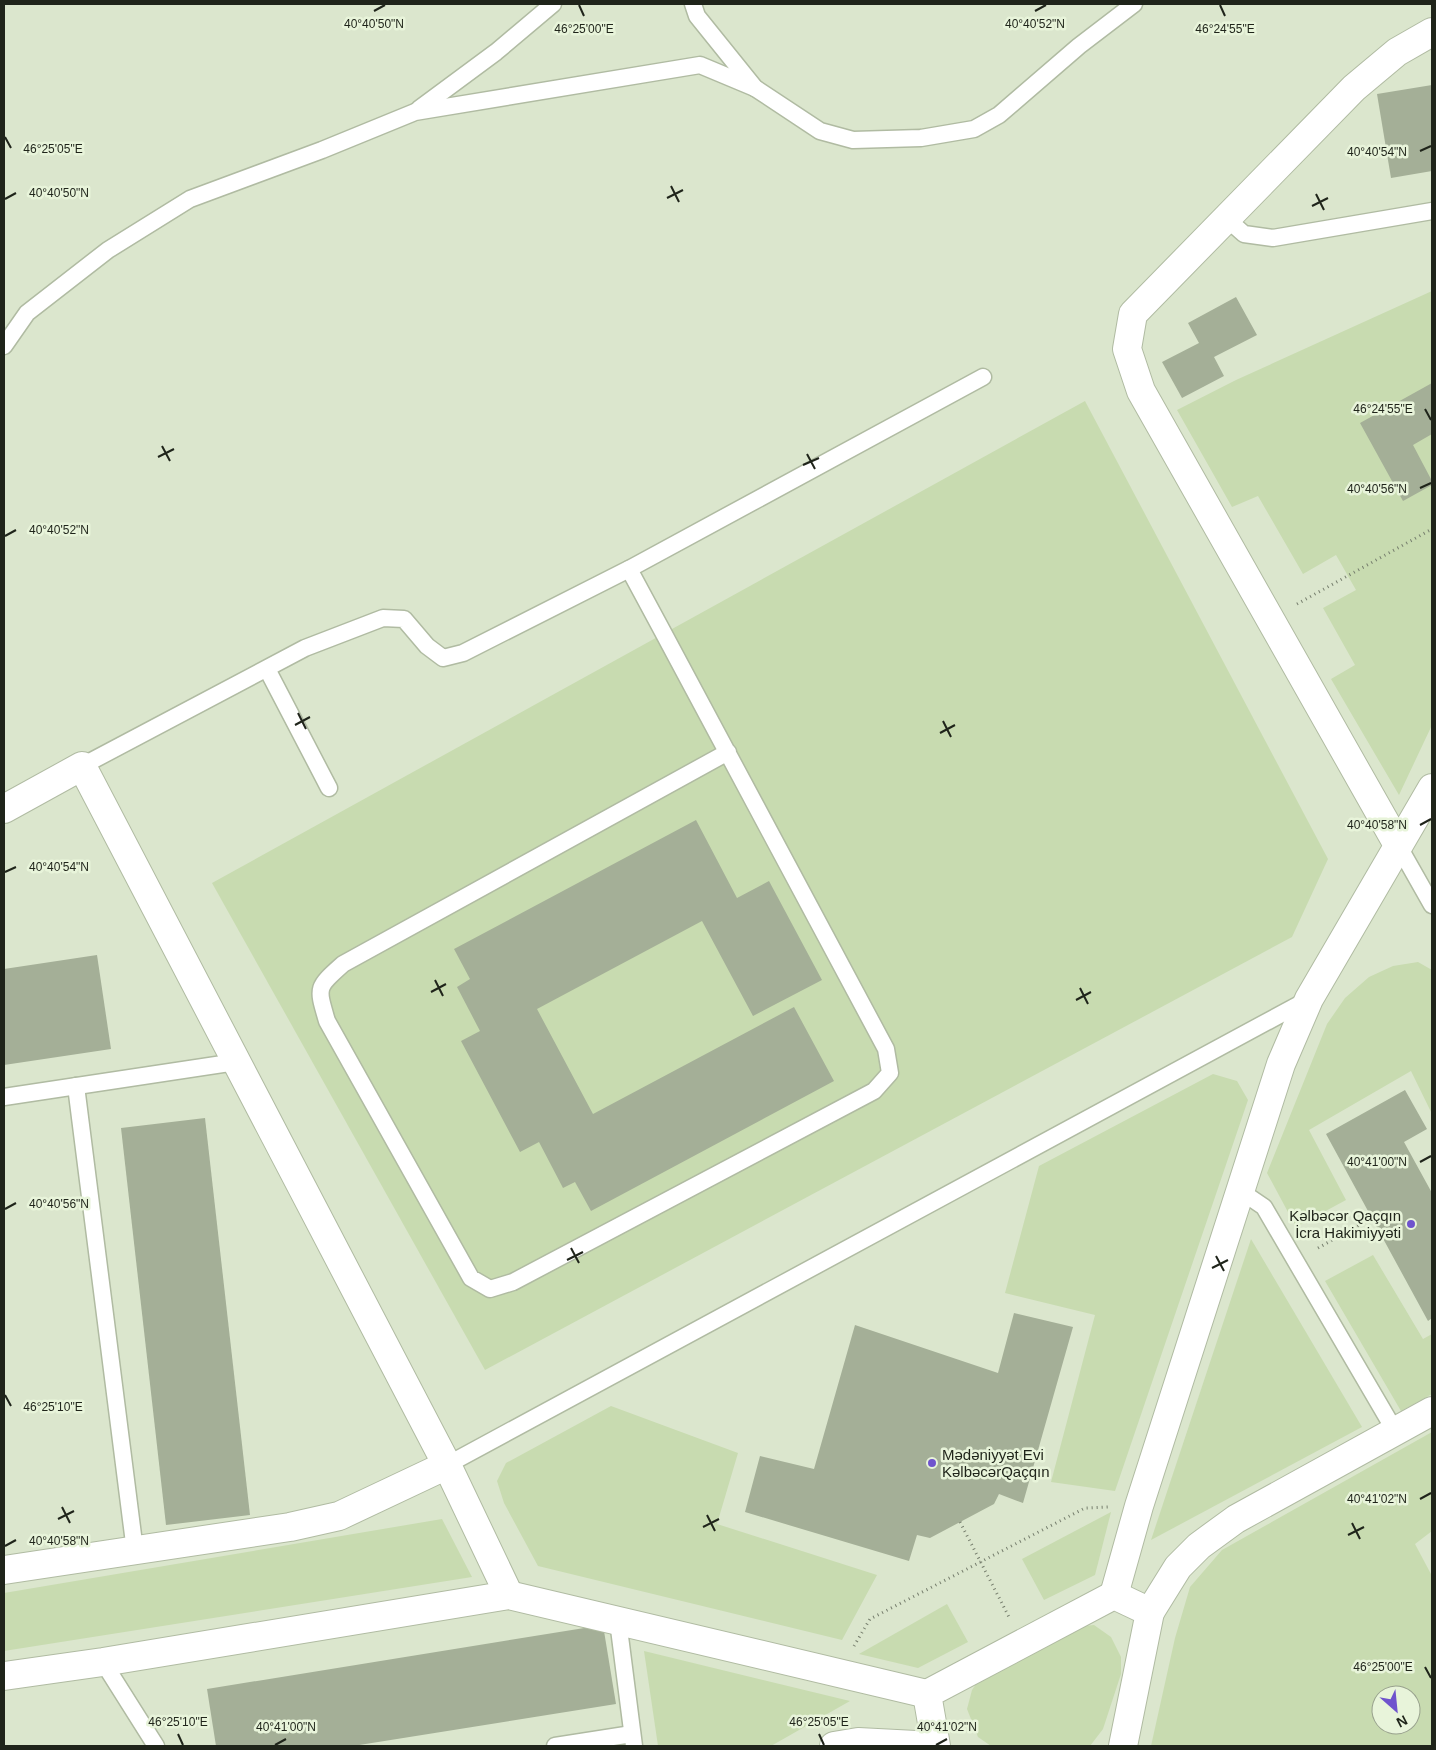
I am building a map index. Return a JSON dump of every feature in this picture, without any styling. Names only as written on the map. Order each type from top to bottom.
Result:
[{"type":"street","points":[[1398,845],[1141,391],[1127,349],[1133,314],[1354,88],[1397,52],[1432,32]]},
{"type":"street","points":[[4,809],[82,766],[447,1465],[509,1595]]},
{"type":"street","points":[[4,1676],[103,1662],[509,1595],[836,1674],[927,1694],[1022,1642],[1114,1595],[1139,1506],[1281,1064],[1309,999],[1432,788]]},
{"type":"street","points":[[1123,1746],[1150,1612],[1178,1567],[1199,1546],[1236,1519],[1432,1410]]},
{"type":"street","points":[[4,1570],[290,1527],[339,1516],[447,1465]]},
{"type":"street","points":[[1114,1595],[1150,1612]]},
{"type":"street","points":[[834,1746],[858,1742],[935,1746],[927,1694]]},
{"type":"lane","points":[[415,112],[496,52],[554,4]]},
{"type":"lane","points":[[693,4],[696,16],[755,88]]},
{"type":"lane","points":[[4,329],[108,250],[190,200],[322,150],[415,112],[700,65],[755,88],[820,131],[853,140],[921,138],[974,129],[999,114],[1079,46],[1134,4]]},
{"type":"lane","points":[[1227,218],[1244,234],[1274,238],[1432,211]]},
{"type":"lane","points":[[4,346],[27,313]]},
{"type":"lane","points":[[82,766],[305,648],[383,618],[404,619],[427,646],[443,658],[463,653],[630,569],[983,377]]},
{"type":"lane","points":[[630,569],[728,752],[886,1049],[890,1073],[874,1091],[865,1096],[513,1282],[490,1289],[471,1278],[327,1021],[319,993],[324,980],[343,964],[728,752]]},
{"type":"lane","points":[[266,669],[329,788]]},
{"type":"lane","points":[[1398,845],[1432,905]]},
{"type":"lane","points":[[447,1465],[1309,999]]},
{"type":"lane","points":[[4,1097],[236,1062]]},
{"type":"lane","points":[[76,1086],[135,1551]]},
{"type":"lane","points":[[1239,1190],[1264,1207],[1395,1431]]},
{"type":"lane","points":[[555,1746],[633,1740],[618,1621]]},
{"type":"lane","points":[[103,1662],[156,1746]]},
{"type":"path","points":[[1270,619],[1432,529]]},
{"type":"path","points":[[1295,1260],[1372,1218]]},
{"type":"path","points":[[836,1674],[870,1619],[1085,1508],[1139,1506]]},
{"type":"path","points":[[960,1522],[1022,1642]]},
{"type":"green space","points":[[1432,291],[1432,725],[1399,795],[1331,679],[1355,665],[1323,608],[1356,590],[1336,555],[1303,574],[1258,496],[1232,507],[1177,410],[1236,380]]},
{"type":"green space","points":[[1085,401],[1328,859],[1292,937],[485,1370],[212,883]]},
{"type":"green space","points":[[1418,962],[1432,970],[1432,1114],[1411,1071],[1309,1130],[1346,1200],[1296,1227],[1267,1173],[1327,1024],[1345,998],[1369,977],[1393,966]]},
{"type":"green space","points":[[1213,1074],[1237,1081],[1248,1100],[1115,1491],[1051,1482],[1095,1315],[1005,1293],[1039,1166]]},
{"type":"green space","points":[[1251,1239],[1362,1427],[1151,1540]]},
{"type":"green space","points":[[1373,1255],[1423,1339],[1432,1334],[1432,1394],[1401,1411],[1325,1281]]},
{"type":"green space","points":[[611,1406],[738,1453],[717,1524],[877,1575],[842,1640],[538,1566],[504,1503],[497,1481],[506,1463]]},
{"type":"green space","points":[[1432,1432],[1432,1531],[1415,1544],[1432,1576],[1432,1746],[1151,1746],[1175,1638],[1190,1587],[1222,1550]]},
{"type":"green space","points":[[1111,1512],[1095,1575],[1044,1600],[1022,1559]]},
{"type":"green space","points":[[442,1519],[472,1577],[4,1651],[4,1593]]},
{"type":"green space","points":[[947,1604],[968,1642],[918,1668],[859,1654]]},
{"type":"green space","points":[[1094,1625],[1111,1637],[1121,1657],[1121,1674],[1103,1729],[1090,1746],[991,1746],[978,1737],[967,1709],[972,1690],[980,1678],[1073,1627]]},
{"type":"green space","points":[[644,1651],[850,1701],[771,1746],[658,1746]]},
{"type":"building","points":[[1432,85],[1432,171],[1391,178],[1377,94]]},
{"type":"building","points":[[1236,297],[1257,335],[1214,357],[1224,376],[1182,398],[1162,362],[1199,343],[1188,323]]},
{"type":"building","points":[[1432,383],[1432,434],[1413,445],[1432,481],[1432,485],[1403,501],[1360,423]]},
{"type":"building","points":[[696,820],[737,898],[769,881],[822,980],[753,1016],[702,921],[537,1009],[593,1114],[794,1007],[834,1081],[591,1211],[575,1182],[563,1188],[539,1142],[520,1152],[461,1041],[480,1031],[457,987],[470,979],[454,949]]},
{"type":"building","points":[[97,955],[111,1049],[4,1065],[4,969]]},
{"type":"building","points":[[1405,1090],[1427,1129],[1404,1142],[1432,1193],[1432,1318],[1428,1321],[1326,1134]]},
{"type":"building","points":[[205,1118],[250,1515],[166,1525],[121,1128]]},
{"type":"building","points":[[1014,1313],[1073,1327],[1023,1503],[999,1494],[994,1504],[930,1538],[917,1535],[909,1561],[745,1512],[760,1456],[814,1469],[855,1325],[998,1373]]},
{"type":"building","points":[[603,1625],[616,1704],[353,1746],[216,1746],[207,1689]]},
{"type":"place","name":"Kəlbəcər Qaçqın İcra Hakimiyyəti","points":[[1411,1224]]},
{"type":"place","name":"Mədəniyyət Evi KəlbəcərQaçqın","points":[[932,1463]]}]
